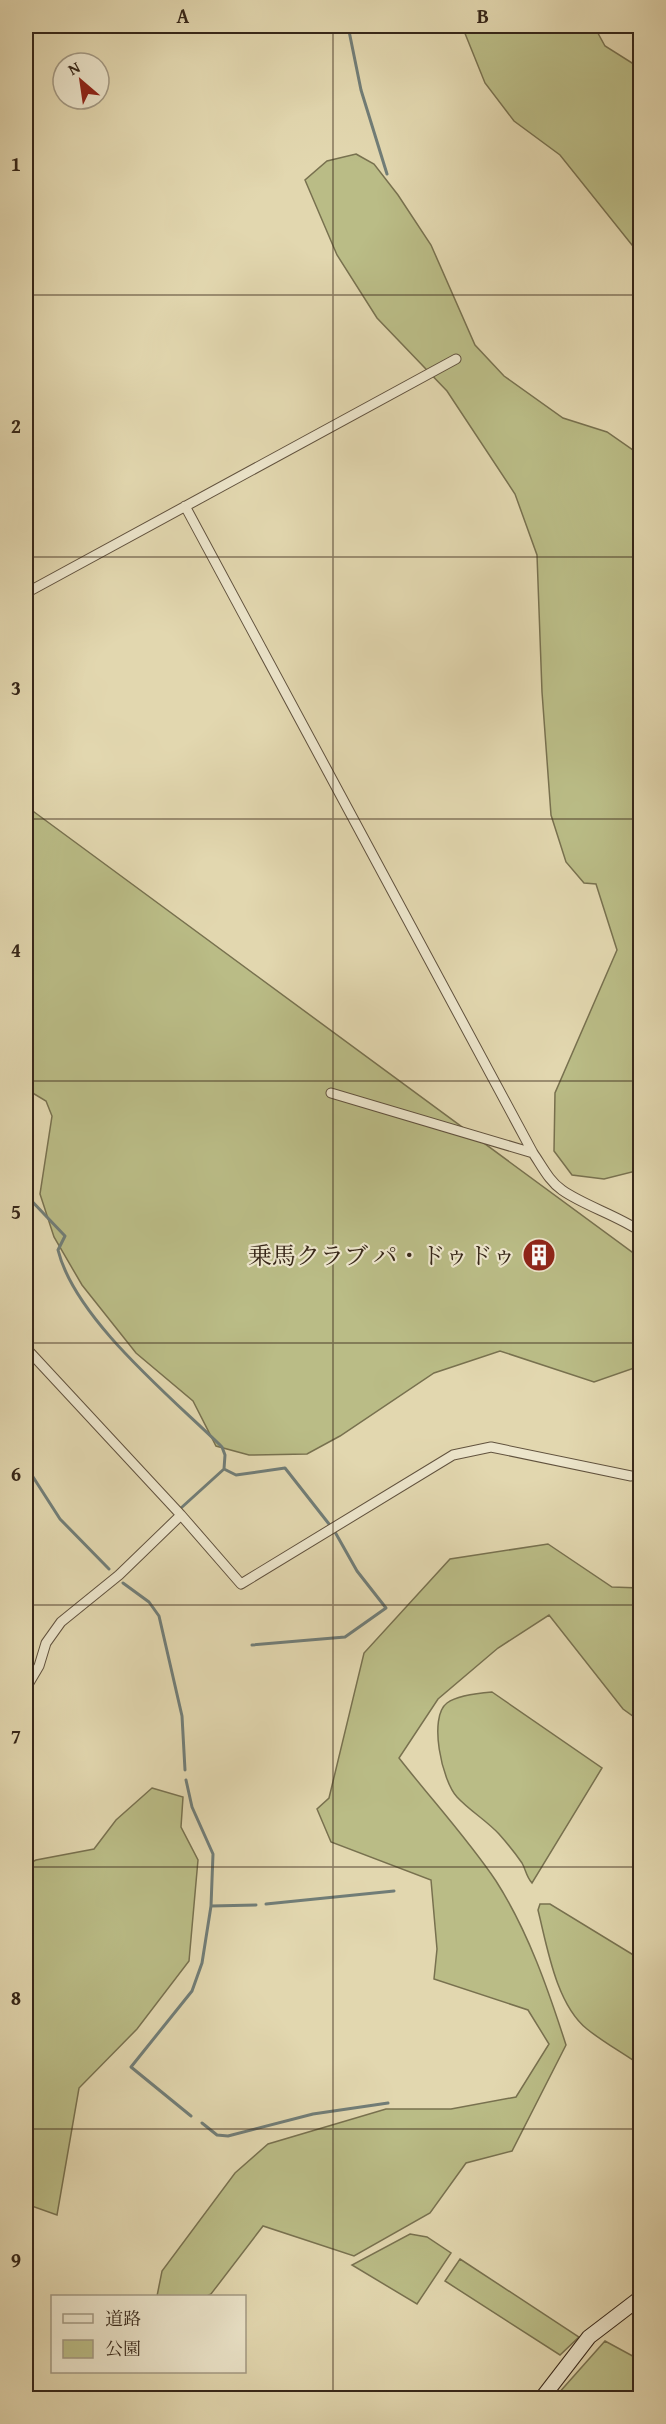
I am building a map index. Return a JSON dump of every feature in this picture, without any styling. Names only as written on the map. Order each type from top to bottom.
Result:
[{"type":"street","points":[[26,593],[456,359]]},
{"type":"street","points":[[185,506],[533,1153],[550,1178],[562,1190],[621,1218],[640,1231]]},
{"type":"street","points":[[331,1094],[533,1153]]},
{"type":"street","points":[[26,1348],[181,1515],[241,1584],[453,1455],[491,1447],[631,1476]]},
{"type":"street","points":[[26,1688],[39,1666],[46,1642],[61,1622],[119,1575],[181,1515]]},
{"type":"street","points":[[542,2398],[590,2337],[640,2298]]},
{"type":"green space","points":[[462,26],[594,26],[605,46],[640,68],[640,255],[560,155],[514,121],[485,83]]},
{"type":"green space","points":[[356,154],[374,164],[398,195],[431,245],[475,345],[504,376],[563,418],[607,432],[640,455],[640,1170],[604,1179],[572,1175],[554,1151],[555,1093],[617,950],[596,884],[584,883],[566,862],[551,815],[542,692],[537,555],[515,494],[447,391],[377,318],[337,255],[305,180],[327,161]]},
{"type":"green space","points":[[26,806],[640,1258],[640,1366],[594,1382],[500,1351],[434,1373],[340,1436],[307,1454],[249,1455],[216,1446],[193,1401],[136,1353],[82,1285],[54,1237],[40,1194],[52,1116],[46,1101],[26,1089]]},
{"type":"green space","points":[[548,1544],[612,1587],[640,1588],[640,1717],[637,1719],[623,1709],[549,1615],[498,1648],[438,1699],[399,1758],[496,1881],[518,1920],[536,1961],[566,2045],[512,2151],[466,2163],[430,2213],[354,2256],[263,2226],[211,2294],[157,2295],[162,2271],[235,2173],[268,2144],[386,2109],[451,2109],[516,2097],[549,2044],[528,2010],[434,1979],[437,1949],[431,1880],[331,1842],[317,1809],[329,1798],[364,1653],[450,1559]]},
{"type":"green space","points":[[492,1692],[602,1768],[532,1883],[522,1863],[502,1837],[457,1797],[446,1778],[442,1764],[438,1735],[441,1710],[447,1703],[457,1698]]},
{"type":"green space","points":[[152,1788],[183,1797],[181,1827],[198,1860],[189,1961],[137,2029],[79,2088],[57,2215],[26,2204],[26,1865],[36,1860],[94,1849],[116,1820]]},
{"type":"green space","points":[[540,1904],[550,1904],[640,1959],[640,2065],[587,2029],[576,2018],[554,1974],[538,1910]]},
{"type":"green space","points":[[410,2234],[427,2237],[451,2253],[417,2304],[352,2265]]},
{"type":"green space","points":[[460,2259],[579,2337],[560,2355],[445,2281]]},
{"type":"green space","points":[[605,2341],[640,2360],[640,2398],[563,2398],[557,2395]]},
{"type":"waterway","points":[[348,26],[361,90],[387,174]]},
{"type":"waterway","points":[[26,1195],[65,1236],[58,1250],[68,1276],[84,1303],[127,1356],[222,1447],[225,1455],[224,1469],[236,1475],[285,1468],[329,1524]]},
{"type":"waterway","points":[[26,1466],[60,1519],[109,1569]]},
{"type":"waterway","points":[[181,1508],[224,1469]]},
{"type":"waterway","points":[[252,1645],[345,1637],[386,1608],[357,1571],[335,1532]]},
{"type":"waterway","points":[[123,1583],[149,1602],[159,1616],[182,1716],[185,1770]]},
{"type":"waterway","points":[[186,1780],[192,1807],[213,1854],[211,1906]]},
{"type":"waterway","points":[[266,1904],[394,1891]]},
{"type":"waterway","points":[[191,2116],[131,2067],[192,1991],[202,1963],[211,1906],[256,1905]]},
{"type":"waterway","points":[[202,2123],[217,2135],[228,2136],[313,2114],[388,2103]]},
{"type":"place","name":"乗馬クラブ パ・ドゥドゥ","points":[[539,1255]]}]
